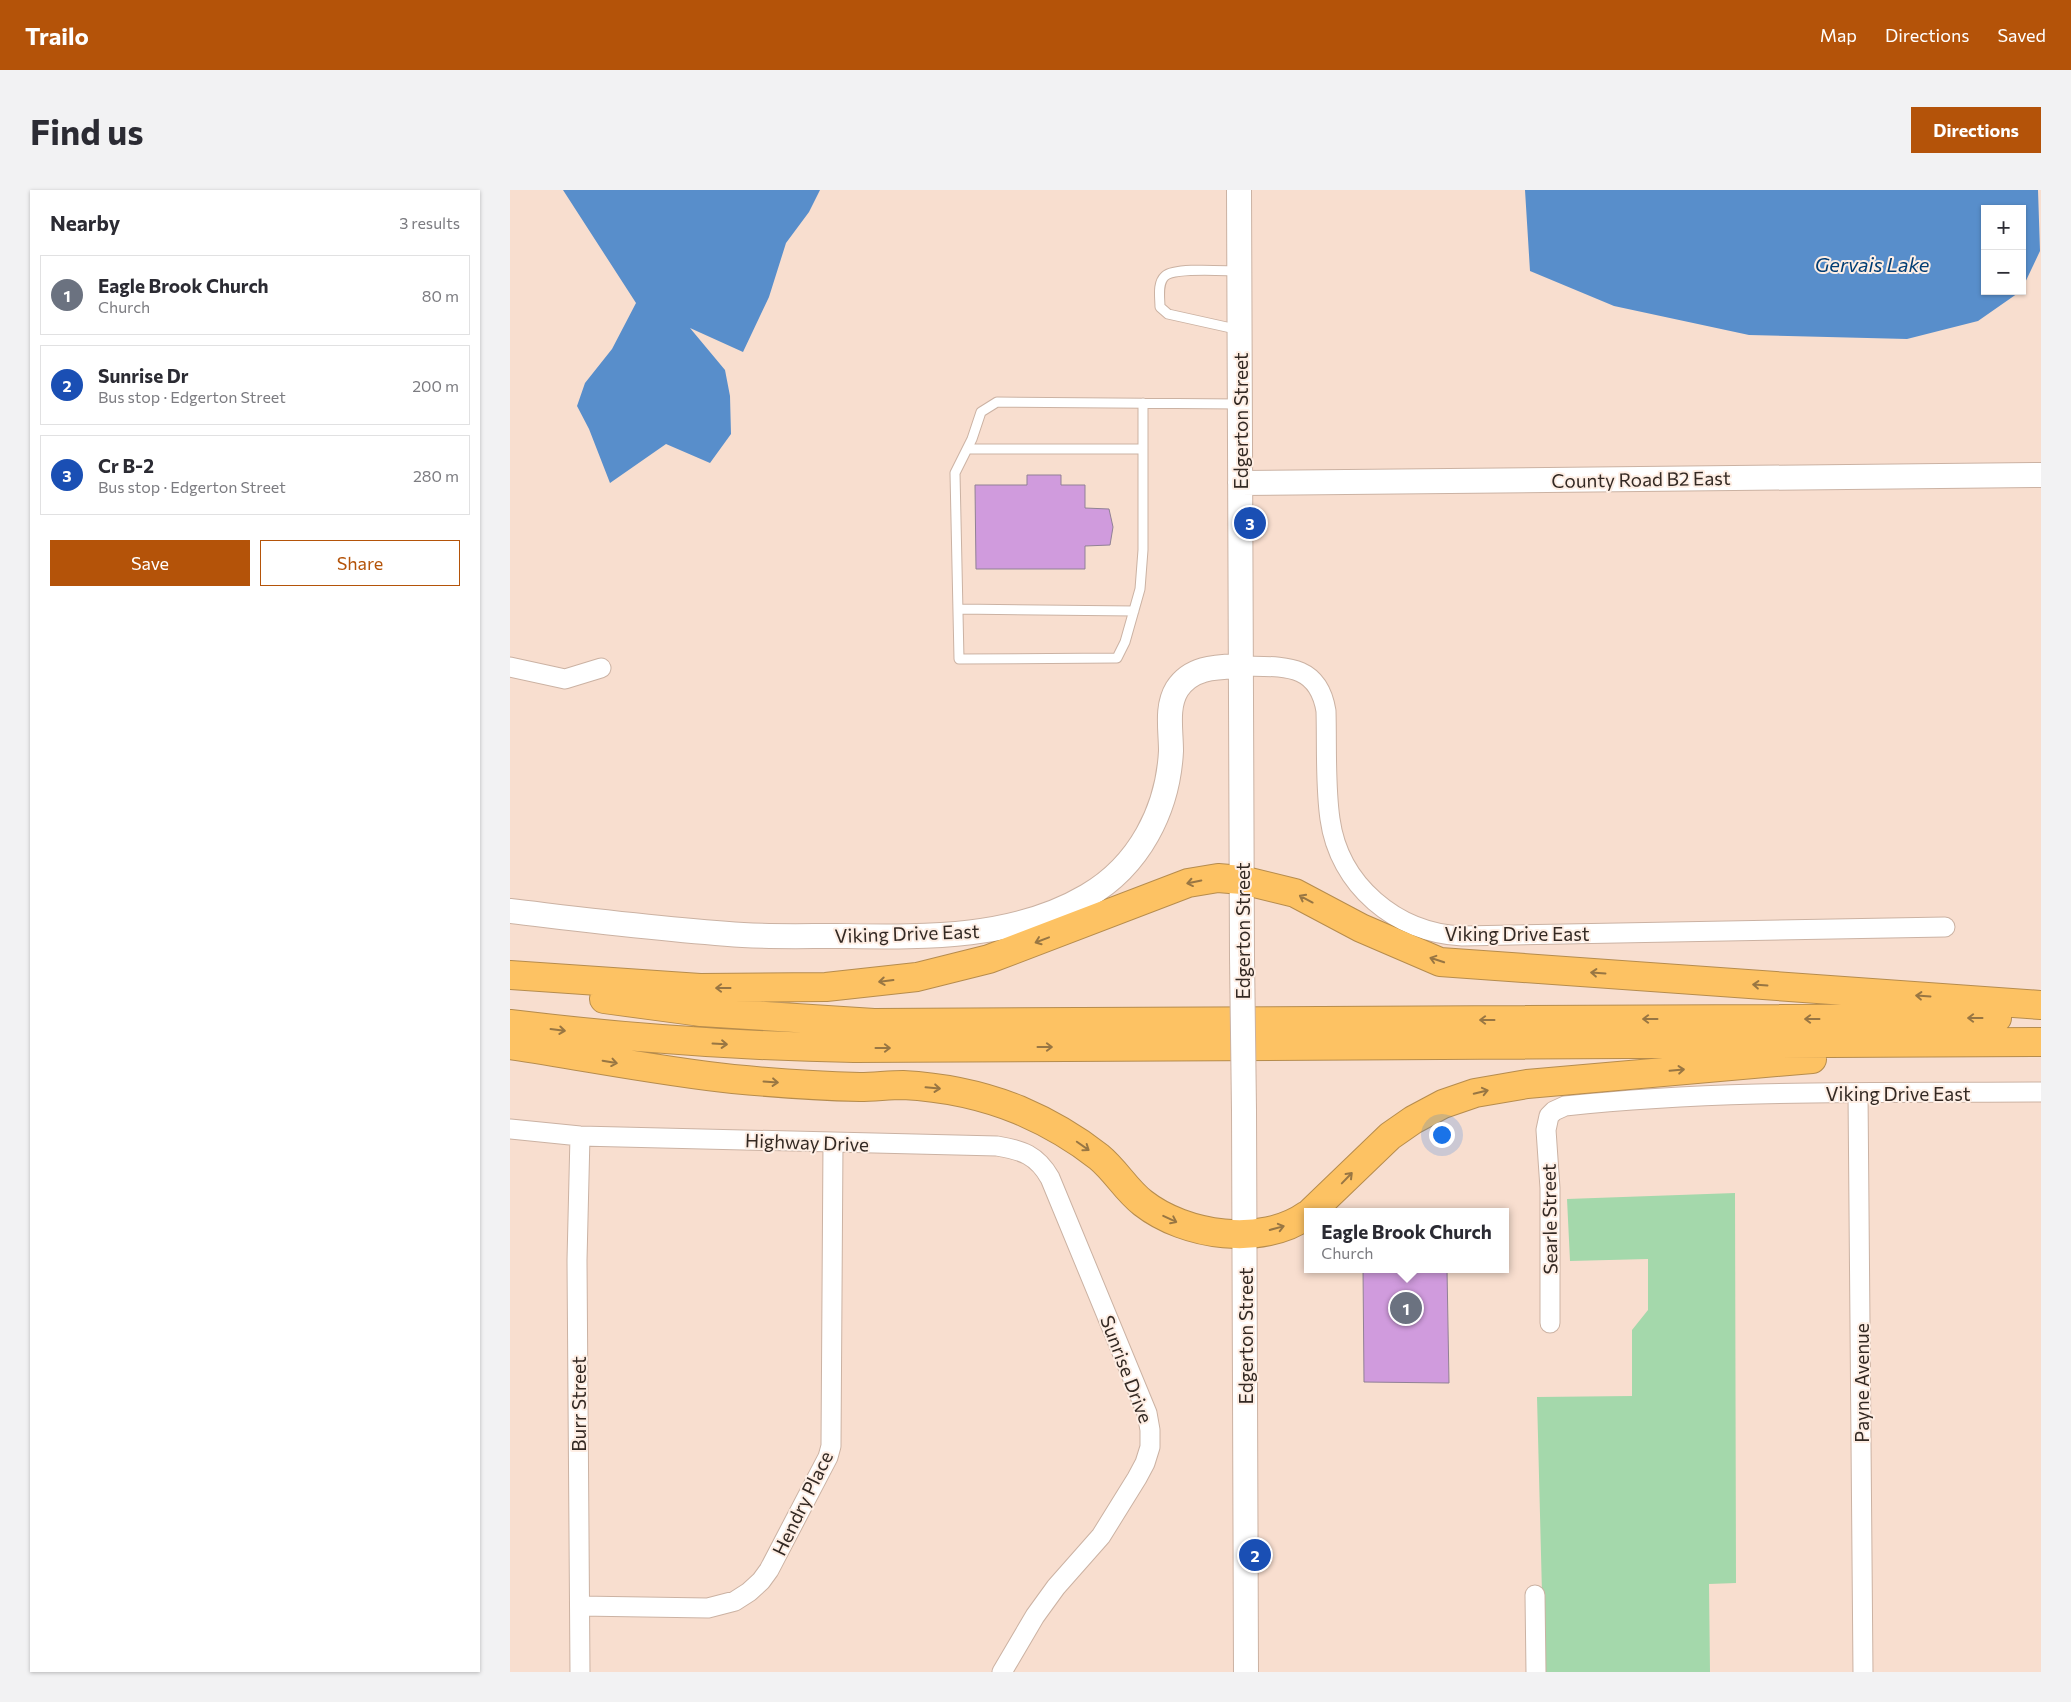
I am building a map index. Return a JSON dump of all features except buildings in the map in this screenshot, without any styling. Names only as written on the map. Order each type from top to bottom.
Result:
[{"type":"highway","points":[[510,975],[700,988],[826,987],[916,978],[954,970],[1013,951],[1188,883],[1218,878],[1242,880],[1295,893],[1361,928],[1440,962],[2041,1005]]},
{"type":"highway","points":[[510,984],[615,1001],[701,1012],[874,1023],[2041,1018]]},
{"type":"highway","points":[[510,1024],[685,1042],[854,1048],[2035,1042]]},
{"type":"highway","points":[[1316,1208],[1390,1136],[1413,1120],[1436,1108],[1475,1093],[1503,1087],[1632,1074],[2035,1042]]},
{"type":"highway","points":[[510,1045],[671,1072],[733,1079],[827,1086],[902,1085],[941,1088],[974,1095],[1029,1114],[1066,1134],[1111,1168],[1126,1187],[1137,1197],[1162,1216],[1184,1226],[1205,1231],[1244,1233],[1283,1227],[1304,1216]]},
{"type":"street","name":"Edgerton Street","points":[[1239,190],[1246,1672]]},
{"type":"street","name":"County Road B2 East","points":[[1240,482],[2041,475]]},
{"type":"street","name":"Viking Drive East","points":[[510,911],[744,935],[933,936],[1002,927],[1036,919],[1087,896],[1126,864],[1143,842],[1164,796],[1169,774],[1171,749],[1170,709],[1178,688],[1194,673],[1205,669],[1242,666],[1293,668],[1308,676],[1320,688],[1326,711],[1330,820],[1335,842],[1343,862],[1355,881],[1370,898],[1388,912],[1428,932],[1462,936],[1945,927]]},
{"type":"street","points":[[510,667],[564,679],[601,668]]},
{"type":"street","name":"Viking Drive East","points":[[1549,1116],[1554,1110],[1565,1106],[1624,1100],[1753,1094],[2041,1092]]},
{"type":"street","name":"Payne Avenue","points":[[1858,1093],[1863,1672]]},
{"type":"street","name":"Searle Street","points":[[1549,1116],[1546,1130],[1550,1188],[1550,1323]]},
{"type":"street","name":"Highway Drive","points":[[510,1129],[580,1136],[997,1146],[1017,1149],[1032,1157]]},
{"type":"street","name":"Burr Street","points":[[580,1136],[578,1270],[580,1672]]},
{"type":"street","name":"Hendry Place","points":[[580,1606],[708,1608],[719,1606],[735,1601],[749,1592],[769,1570],[828,1457],[831,1446],[833,1143]]},
{"type":"street","name":"Sunrise Drive","points":[[1002,1672],[1035,1616],[1056,1588],[1102,1536],[1137,1478],[1145,1463],[1150,1447],[1147,1413],[1050,1178],[1043,1166],[1032,1157]]},
{"type":"street","points":[[1534,1595],[1536,1672]]},
{"type":"lane","points":[[1239,271],[1175,272],[1164,276],[1160,286],[1160,307],[1168,314],[1240,330]]},
{"type":"lane","points":[[1143,403],[1143,550],[1140,589],[1125,642],[1117,658],[959,659],[955,473],[967,449],[981,412],[997,402],[1143,403],[1240,404]]},
{"type":"lane","points":[[967,449],[1143,449]]},
{"type":"lane","points":[[958,609],[1134,611]]},
{"type":"green space","points":[[1735,1193],[1736,1583],[1709,1584],[1710,1672],[1544,1672],[1537,1397],[1632,1396],[1632,1330],[1648,1310],[1648,1259],[1570,1261],[1567,1199]]},
{"type":"water","points":[[563,190],[820,190],[809,212],[786,243],[769,297],[743,352],[690,328],[725,370],[730,396],[731,434],[710,463],[666,444],[610,483],[589,429],[577,406],[585,383],[612,349],[636,303]]},
{"type":"water","name":"Gervais Lake","points":[[1525,190],[2038,190],[2040,251],[2026,281],[2026,205],[1981,205],[1981,295],[2015,295],[1978,321],[1907,339],[1749,335],[1614,306],[1530,271]]},
{"type":"place","name":"Cr B-2","points":[[1250,523]]},
{"type":"place","name":"Eagle Brook Church","points":[[1406,1308]]},
{"type":"place","name":"Sunrise Dr","points":[[1255,1555]]}]
